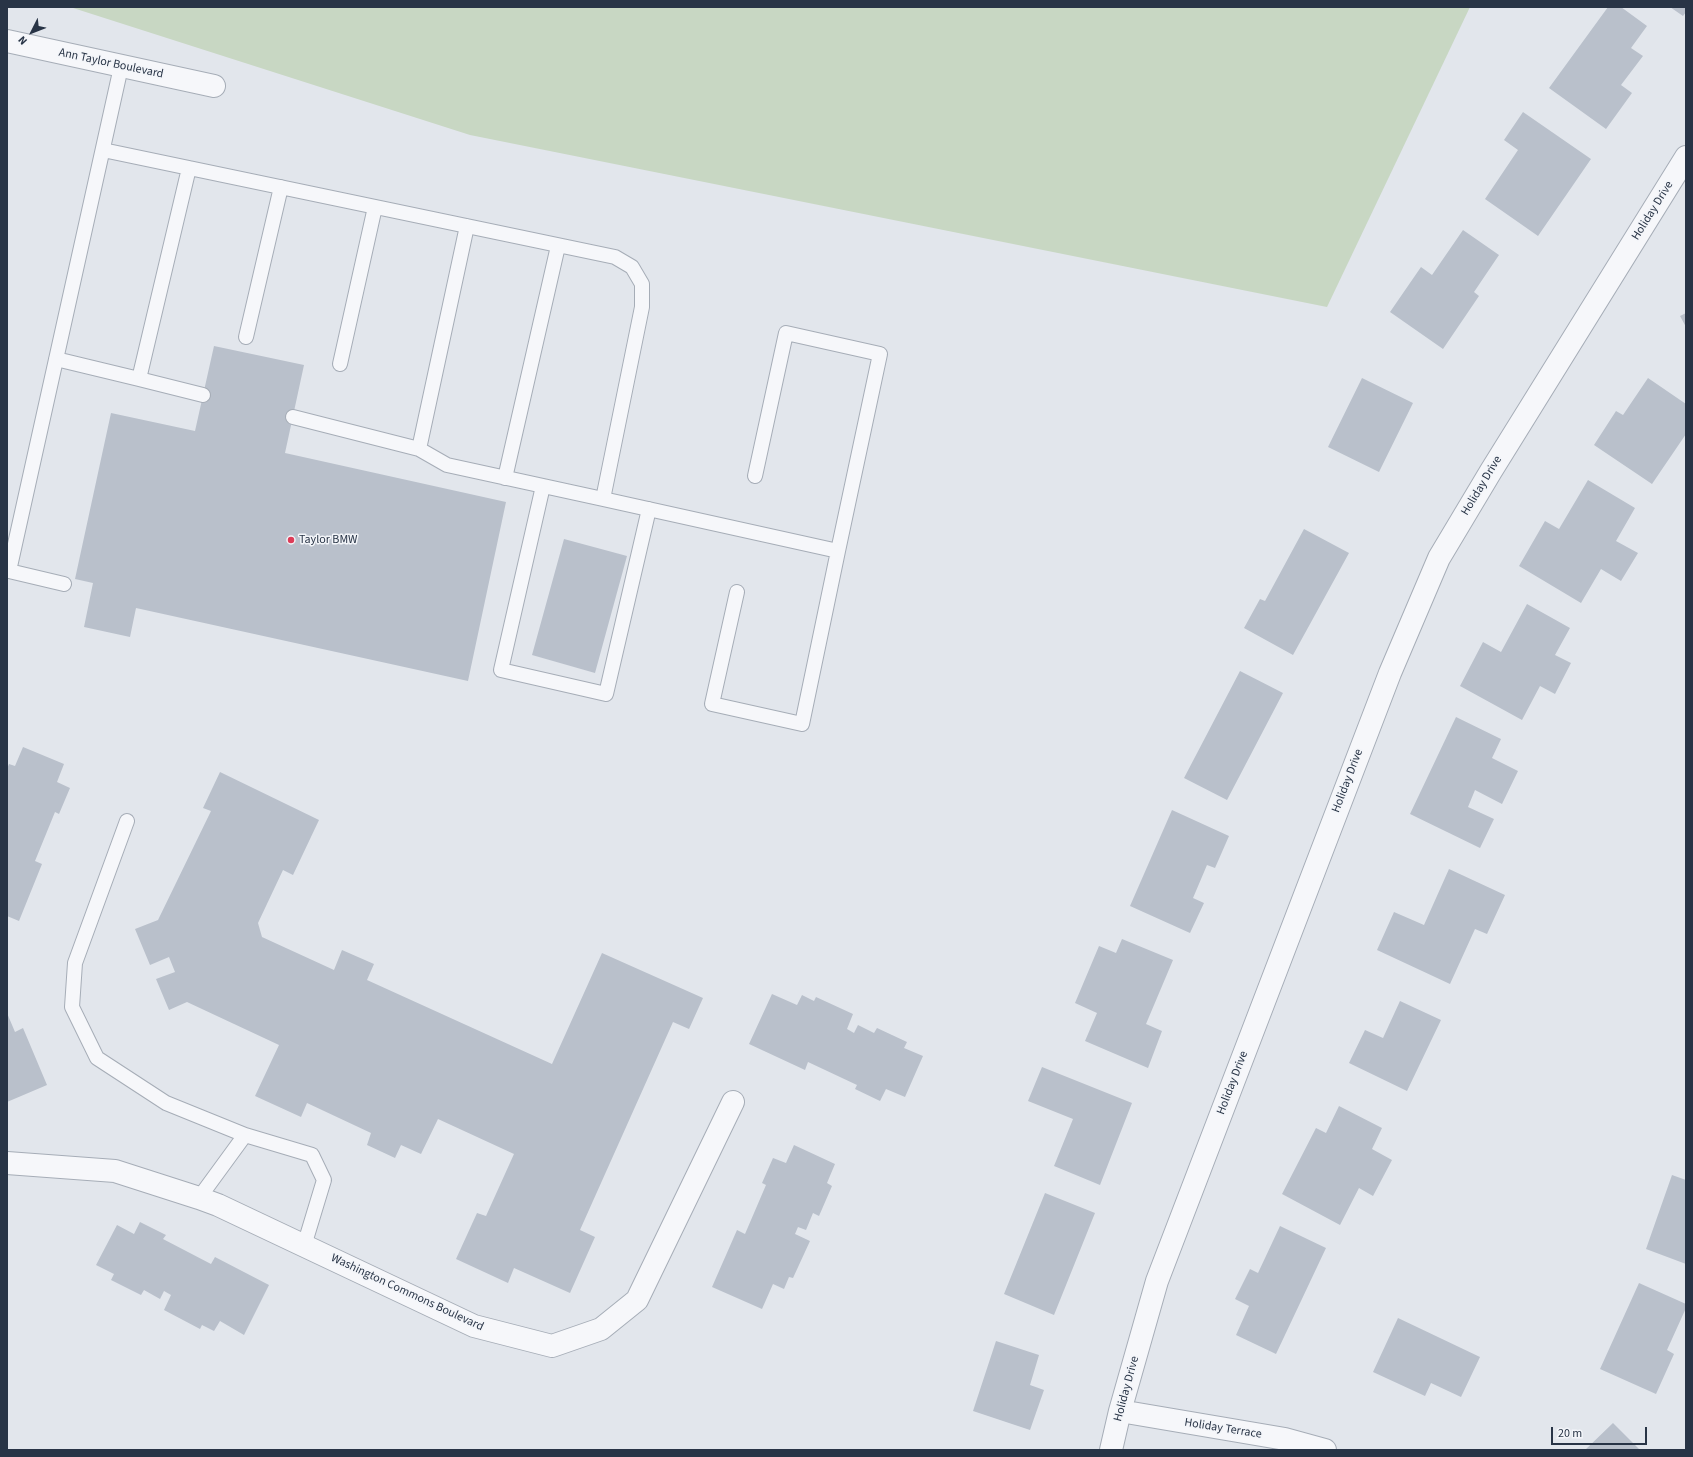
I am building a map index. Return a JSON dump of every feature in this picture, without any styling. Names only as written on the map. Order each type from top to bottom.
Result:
[{"type":"street","name":"Ann Taylor Boulevard","points":[[7,41],[214,86]]},
{"type":"street","name":"Holiday Drive","points":[[1111,1450],[1120,1411],[1157,1281],[1390,673],[1439,558],[1491,471],[1686,158]]},
{"type":"street","name":"Washington Commons Boulevard","points":[[7,1163],[115,1171],[199,1198],[218,1205],[474,1326],[552,1346],[601,1329],[637,1300],[733,1102]]},
{"type":"street","name":"Holiday Terrace","points":[[1120,1411],[1285,1439],[1325,1450]]},
{"type":"lane","points":[[64,584],[9,571],[121,67]]},
{"type":"lane","points":[[103,150],[615,258],[632,267],[642,284],[642,307],[603,499]]},
{"type":"lane","points":[[139,379],[189,168]]},
{"type":"lane","points":[[246,336],[281,187]]},
{"type":"lane","points":[[340,364],[375,207]]},
{"type":"lane","points":[[419,449],[467,226]]},
{"type":"lane","points":[[505,478],[558,246]]},
{"type":"lane","points":[[737,592],[712,704],[802,724],[880,354],[786,333],[755,476]]},
{"type":"lane","points":[[56,359],[203,395]]},
{"type":"lane","points":[[293,417],[419,449],[447,465],[838,551]]},
{"type":"lane","points":[[543,486],[501,670],[606,694],[649,509]]},
{"type":"lane","points":[[127,821],[75,963],[72,1007],[97,1058],[166,1103],[245,1135],[312,1155],[324,1180],[304,1246]]},
{"type":"lane","points":[[199,1198],[245,1135]]},
{"type":"green space","points":[[70,7],[1470,7],[1327,307],[470,135]]},
{"type":"building","points":[[1608,7],[1621,7],[1647,26],[1631,48],[1643,56],[1621,85],[1632,93],[1606,129],[1549,88]]},
{"type":"building","points":[[1670,7],[1686,7],[1686,12],[1683,16]]},
{"type":"building","points":[[1523,112],[1591,159],[1538,236],[1485,199],[1518,150],[1504,140]]},
{"type":"building","points":[[1463,230],[1499,255],[1474,292],[1479,296],[1443,349],[1390,312],[1421,267],[1432,275]]},
{"type":"building","points":[[1686,313],[1686,327],[1680,316]]},
{"type":"building","name":"Taylor BMW","points":[[214,346],[304,365],[285,453],[506,502],[468,681],[136,608],[130,637],[84,627],[93,583],[75,579],[111,413],[195,431]]},
{"type":"building","points":[[1362,378],[1413,403],[1379,472],[1328,447]]},
{"type":"building","points":[[1648,378],[1686,404],[1686,434],[1652,484],[1594,445],[1616,411],[1623,415]]},
{"type":"building","points":[[1588,480],[1635,508],[1616,541],[1638,553],[1621,581],[1601,569],[1581,603],[1519,566],[1545,521],[1559,529]]},
{"type":"building","points":[[1304,529],[1349,553],[1293,655],[1244,628],[1260,599],[1265,601]]},
{"type":"building","points":[[564,539],[627,556],[595,673],[532,655]]},
{"type":"building","points":[[1527,604],[1570,628],[1555,655],[1571,663],[1555,694],[1540,686],[1522,720],[1460,686],[1483,642],[1501,652]]},
{"type":"building","points":[[1240,671],[1283,693],[1227,800],[1184,778]]},
{"type":"building","points":[[1456,717],[1501,739],[1492,758],[1518,771],[1502,804],[1475,790],[1468,807],[1494,819],[1480,848],[1410,814]]},
{"type":"building","points":[[23,747],[64,764],[57,782],[70,788],[59,814],[55,812],[35,861],[42,864],[19,921],[7,916],[7,769],[9,764],[15,766]]},
{"type":"building","points":[[220,772],[319,820],[293,875],[283,870],[258,923],[262,937],[334,970],[342,950],[374,964],[367,980],[552,1064],[602,953],[703,998],[689,1029],[673,1022],[580,1230],[595,1237],[570,1293],[514,1268],[508,1283],[456,1259],[477,1213],[486,1216],[514,1154],[438,1119],[421,1154],[401,1145],[395,1158],[367,1145],[371,1133],[307,1103],[301,1117],[255,1096],[279,1045],[187,1002],[169,1010],[156,979],[175,972],[169,957],[150,965],[135,929],[158,920],[211,811],[203,808]]},
{"type":"building","points":[[1172,810],[1229,836],[1215,868],[1207,865],[1193,898],[1204,903],[1190,933],[1130,906]]},
{"type":"building","points":[[1449,869],[1505,895],[1487,934],[1475,929],[1450,984],[1377,950],[1394,912],[1424,925]]},
{"type":"building","points":[[1122,939],[1173,960],[1146,1024],[1162,1031],[1148,1068],[1085,1041],[1097,1013],[1075,1003],[1099,946],[1116,953]]},
{"type":"building","points":[[772,994],[797,1005],[802,995],[814,1001],[816,997],[853,1014],[847,1029],[854,1033],[858,1025],[874,1033],[877,1028],[907,1042],[904,1048],[923,1056],[905,1097],[886,1089],[880,1101],[855,1089],[857,1085],[808,1062],[805,1070],[749,1044]]},
{"type":"building","points":[[1400,1001],[1441,1020],[1407,1091],[1349,1063],[1365,1030],[1383,1038]]},
{"type":"building","points":[[7,1013],[15,1032],[23,1028],[47,1085],[7,1102]]},
{"type":"building","points":[[1042,1067],[1132,1103],[1100,1185],[1054,1166],[1073,1119],[1028,1101]]},
{"type":"building","points":[[1339,1106],[1382,1128],[1372,1149],[1392,1160],[1373,1196],[1359,1188],[1340,1225],[1282,1194],[1316,1128],[1326,1133]]},
{"type":"building","points":[[794,1145],[835,1164],[827,1183],[832,1186],[819,1216],[813,1213],[806,1230],[798,1227],[795,1234],[810,1241],[793,1278],[789,1277],[784,1289],[773,1284],[762,1309],[712,1287],[737,1230],[745,1234],[766,1185],[762,1183],[773,1158],[786,1163]]},
{"type":"building","points":[[1672,1175],[1686,1180],[1686,1264],[1646,1249]]},
{"type":"building","points":[[1045,1193],[1095,1213],[1054,1315],[1004,1294]]},
{"type":"building","points":[[140,1222],[166,1235],[163,1239],[211,1264],[215,1257],[269,1285],[244,1335],[220,1321],[214,1331],[202,1325],[200,1329],[164,1310],[171,1295],[164,1291],[160,1299],[144,1290],[141,1295],[111,1280],[114,1274],[96,1265],[117,1225],[134,1234]]},
{"type":"building","points":[[1280,1226],[1326,1248],[1276,1354],[1236,1335],[1249,1306],[1235,1299],[1250,1269],[1258,1273]]},
{"type":"building","points":[[1639,1283],[1686,1304],[1686,1308],[1667,1350],[1674,1354],[1656,1394],[1600,1369]]},
{"type":"building","points":[[1398,1318],[1480,1357],[1461,1397],[1431,1383],[1425,1396],[1373,1372]]},
{"type":"building","points":[[996,1341],[1039,1355],[1030,1385],[1044,1390],[1030,1430],[973,1411]]},
{"type":"building","points":[[1613,1423],[1640,1450],[1585,1450]]},
{"type":"place","name":"Taylor BMW","points":[[291,540]]}]
